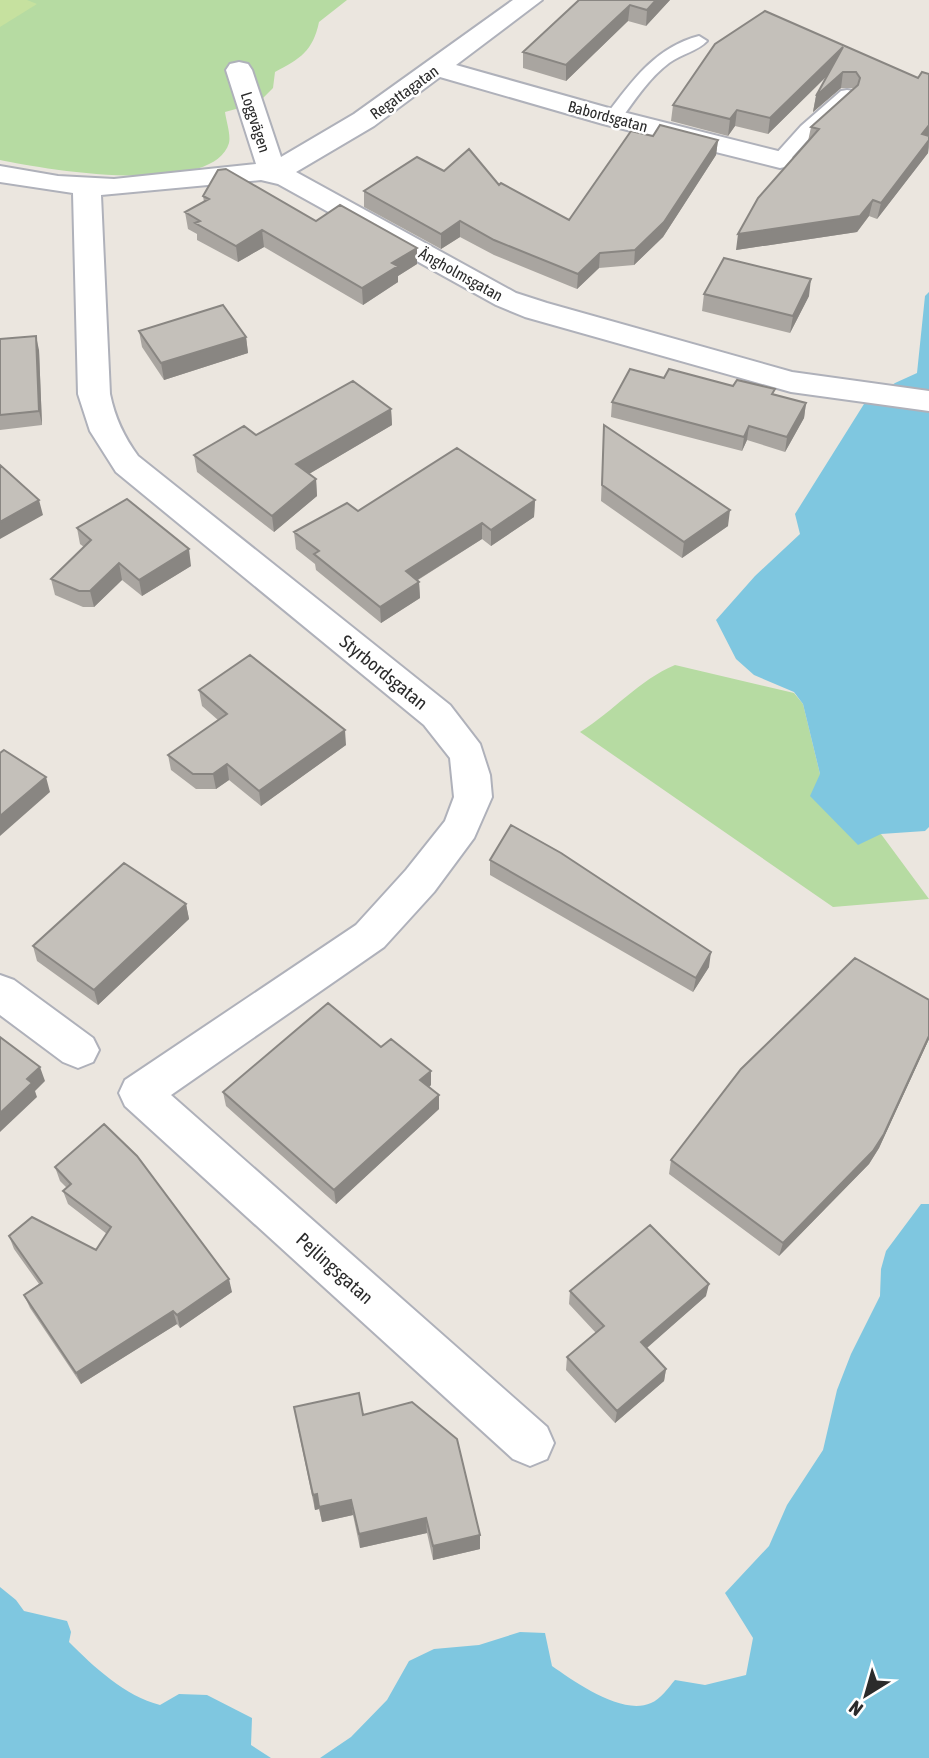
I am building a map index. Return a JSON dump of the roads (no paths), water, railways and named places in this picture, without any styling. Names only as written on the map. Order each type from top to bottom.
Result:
[{"type":"street","name":"Regattagatan","points":[[273,174],[364,120],[529,0]]},
{"type":"street","name":"Babordsgatan","points":[[437,68],[613,118],[780,160]]},
{"type":"street","name":"Loggvägen","points":[[239,70],[273,174]]},
{"type":"street","name":"Ängholmsgatan","points":[[0,174],[87,187],[114,187],[261,172],[273,174],[287,178],[506,299],[536,310],[791,382],[929,401]]},
{"type":"street","name":"Styrbordsgatan","points":[[87,187],[94,394],[99,419],[112,444],[127,464],[437,715],[467,754],[472,775],[473,797],[461,828],[420,881],[370,936],[139,1093]]},
{"type":"street","points":[[0,992],[78,1051]]},
{"type":"street","name":"Pejlingsgatan","points":[[139,1093],[530,1443]]},
{"type":"lane","points":[[613,118],[653,66],[666,55],[699,41]]},
{"type":"lane","points":[[780,160],[807,130],[847,95]]},
{"type":"water","points":[[929,292],[929,827],[925,831],[881,834],[858,845],[810,796],[820,774],[803,704],[794,692],[754,675],[736,659],[716,620],[755,576],[800,534],[795,514],[864,404],[895,383],[917,373],[925,296]]},
{"type":"water","points":[[921,1204],[929,1204],[929,1758],[320,1758],[351,1737],[387,1700],[409,1661],[434,1649],[479,1645],[520,1632],[545,1633],[552,1666],[599,1695],[627,1705],[639,1706],[655,1701],[675,1680],[705,1685],[746,1675],[753,1638],[725,1593],[769,1546],[787,1505],[823,1450],[837,1390],[851,1354],[880,1296],[881,1269],[886,1251]]},
{"type":"water","points":[[0,1587],[16,1600],[24,1611],[67,1621],[71,1632],[69,1642],[100,1671],[135,1695],[160,1705],[179,1694],[207,1695],[252,1718],[251,1745],[271,1758],[0,1758]]}]
